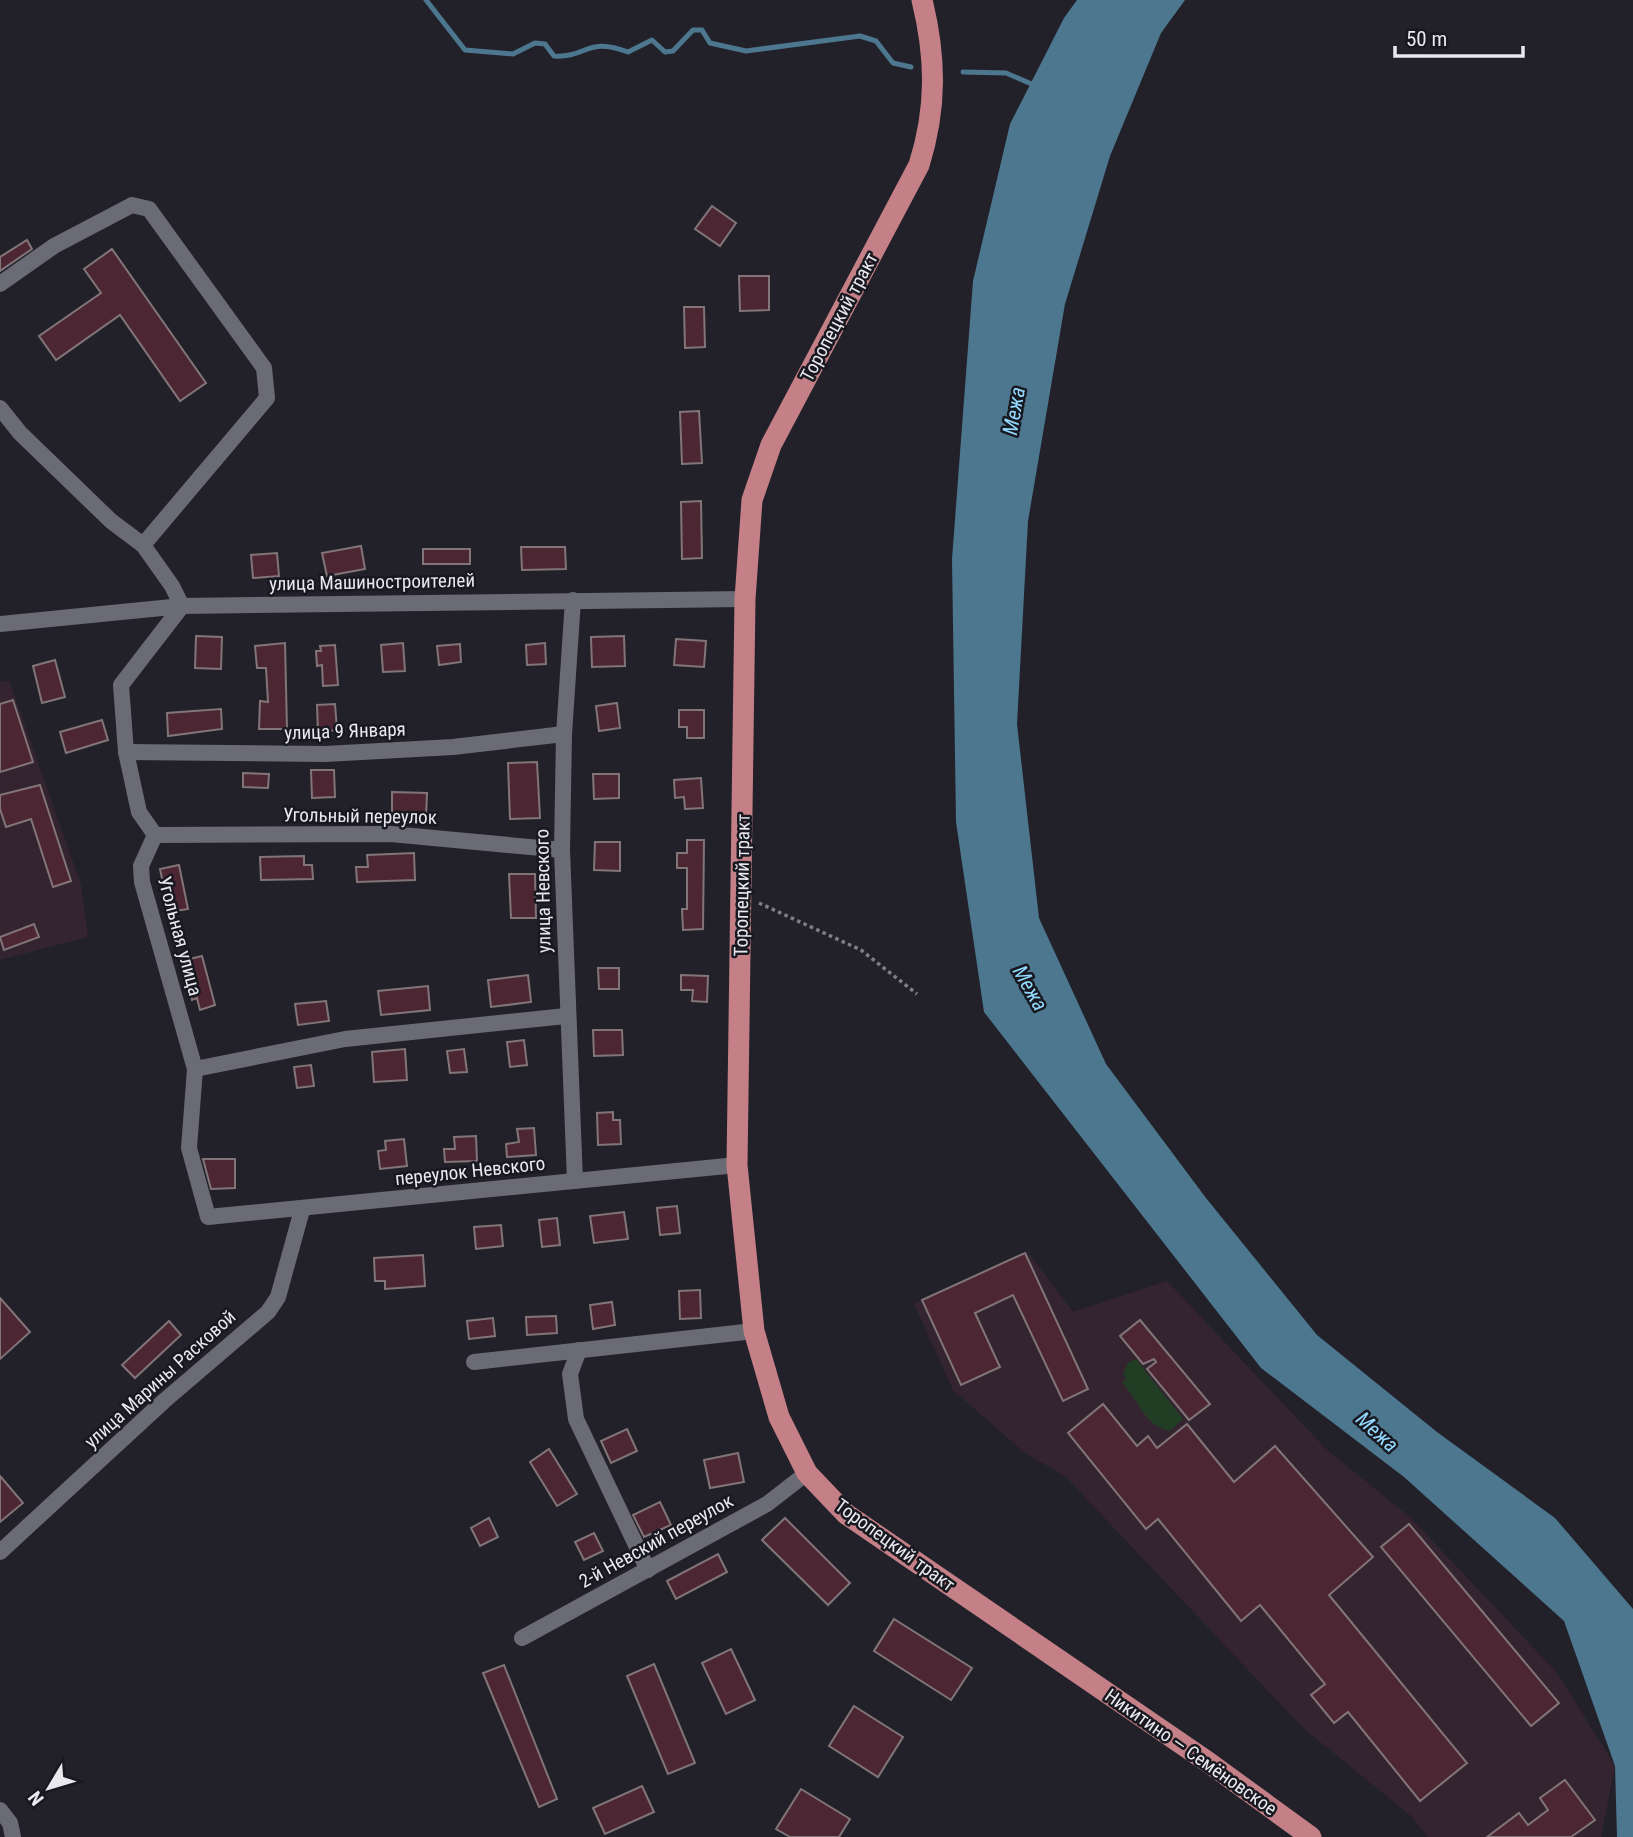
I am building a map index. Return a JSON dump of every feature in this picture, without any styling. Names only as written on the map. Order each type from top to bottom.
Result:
[{"type":"main road","name":"Торопецкий тракт","points":[[922,0],[931,38],[935,77],[928,137],[919,165],[771,445],[752,500],[745,599],[737,1165],[754,1331],[779,1417],[807,1473],[846,1514],[1070,1668]]},
{"type":"main road","name":"Никитино — Семёновское","points":[[1070,1668],[1311,1837]]},
{"type":"street","points":[[0,284],[54,246],[132,205],[149,209],[264,368],[267,398],[143,545]]},
{"type":"street","points":[[0,408],[20,433],[111,521],[143,545],[172,586],[181,606],[121,685],[126,752],[139,812],[155,835]]},
{"type":"street","name":"улица Машиностроителей","points":[[0,625],[181,606],[745,599]]},
{"type":"street","name":"улица Невского","points":[[573,600],[564,734],[562,850],[566,1016],[575,1181]]},
{"type":"street","name":"улица 9 Января","points":[[126,752],[325,754],[453,747],[564,734]]},
{"type":"street","name":"Угольный переулок","points":[[155,835],[391,834],[562,850]]},
{"type":"street","name":"Угольная улица","points":[[155,835],[141,866],[142,882],[195,1069],[189,1148],[208,1217]]},
{"type":"street","points":[[195,1069],[345,1039],[566,1016]]},
{"type":"street","name":"переулок Невского","points":[[208,1217],[302,1210],[737,1165]]},
{"type":"street","name":"улица Марины Расковой","points":[[0,1552],[164,1401],[268,1312],[278,1297],[302,1210]]},
{"type":"street","points":[[474,1362],[754,1331]]},
{"type":"street","points":[[579,1350],[570,1374],[576,1419],[648,1570]]},
{"type":"street","name":"2-й Невский переулок","points":[[522,1638],[767,1504],[807,1473]]},
{"type":"street","points":[[0,1810],[9,1823],[13,1837]]},
{"type":"path","points":[[742,895],[861,950],[917,994]]},
{"type":"shaded area","points":[[9,680],[81,885],[88,937],[0,960],[0,682]]},
{"type":"shaded area","points":[[1027,1251],[1073,1312],[1167,1281],[1327,1450],[1410,1517],[1558,1674],[1615,1766],[1601,1837],[1428,1837],[1411,1816],[1303,1728],[1065,1476],[1025,1453],[953,1390],[914,1304]]},
{"type":"green space","points":[[1136,1359],[1183,1419],[1170,1431],[1154,1424],[1148,1418],[1122,1383],[1126,1379],[1123,1373],[1129,1362]]},
{"type":"water","name":"Межа","points":[[1077,0],[1185,0],[1161,33],[1110,156],[1065,304],[1028,521],[1017,724],[1039,918],[1106,1064],[1206,1198],[1317,1335],[1437,1432],[1555,1518],[1633,1609],[1633,1837],[1617,1837],[1615,1766],[1564,1621],[1404,1477],[1261,1368],[984,1012],[956,822],[952,559],[973,281],[1010,124],[1064,18]]},
{"type":"building","points":[[712,206],[736,223],[720,246],[695,229]]},
{"type":"building","points":[[27,240],[32,249],[0,271],[0,257]]},
{"type":"building","points":[[112,249],[206,383],[180,401],[120,315],[56,360],[39,336],[101,293],[84,269]]},
{"type":"building","points":[[739,276],[769,276],[769,310],[740,311]]},
{"type":"building","points":[[684,307],[704,307],[705,347],[685,348]]},
{"type":"building","points":[[699,411],[702,463],[682,464],[680,412]]},
{"type":"building","points":[[701,501],[702,558],[682,559],[681,502]]},
{"type":"building","points":[[361,546],[365,569],[327,576],[322,553]]},
{"type":"building","points":[[521,547],[565,547],[566,569],[522,570]]},
{"type":"building","points":[[423,549],[470,549],[470,564],[423,564]]},
{"type":"building","points":[[277,553],[279,576],[253,578],[251,555]]},
{"type":"building","points":[[196,636],[222,637],[221,669],[195,668]]},
{"type":"building","points":[[624,636],[625,666],[592,667],[591,637]]},
{"type":"building","points":[[676,639],[706,641],[704,667],[674,665]]},
{"type":"building","points":[[285,643],[287,729],[259,729],[260,701],[268,702],[266,668],[257,668],[255,646]]},
{"type":"building","points":[[403,643],[405,671],[383,672],[381,645]]},
{"type":"building","points":[[545,643],[546,664],[527,665],[526,645]]},
{"type":"building","points":[[460,644],[461,662],[439,665],[437,646]]},
{"type":"building","points":[[335,645],[338,685],[323,686],[322,665],[317,666],[316,651],[321,651],[320,646]]},
{"type":"building","points":[[55,660],[65,697],[42,703],[33,666]]},
{"type":"building","points":[[13,700],[33,762],[0,772],[0,704]]},
{"type":"building","points":[[617,703],[620,728],[599,731],[596,706]]},
{"type":"building","points":[[335,704],[337,730],[318,732],[317,705]]},
{"type":"building","points":[[221,709],[222,729],[168,736],[167,713]]},
{"type":"building","points":[[679,710],[704,710],[704,738],[687,738],[687,727],[679,727]]},
{"type":"building","points":[[102,720],[108,740],[66,753],[60,732]]},
{"type":"building","points":[[537,762],[540,818],[510,819],[508,763]]},
{"type":"building","points":[[311,770],[334,770],[335,797],[312,798]]},
{"type":"building","points":[[243,773],[269,774],[268,788],[243,787]]},
{"type":"building","points":[[593,774],[619,774],[619,798],[594,799]]},
{"type":"building","points":[[701,778],[703,808],[685,809],[684,797],[675,798],[674,780]]},
{"type":"building","points":[[40,785],[71,881],[53,887],[31,819],[6,827],[0,809],[0,795]]},
{"type":"building","points":[[392,792],[427,793],[426,818],[392,817]]},
{"type":"building","points":[[687,840],[704,840],[703,929],[683,930],[682,909],[687,909],[687,868],[677,868],[677,853],[687,853]]},
{"type":"building","points":[[595,842],[620,842],[620,871],[594,870]]},
{"type":"building","points":[[414,853],[415,880],[357,882],[356,867],[368,867],[367,855]]},
{"type":"building","points":[[304,856],[304,865],[312,865],[313,879],[261,880],[260,857]]},
{"type":"building","points":[[179,865],[188,909],[169,912],[160,869]]},
{"type":"building","points":[[509,874],[535,874],[536,918],[511,918]]},
{"type":"building","points":[[34,924],[39,937],[4,950],[0,937]]},
{"type":"building","points":[[202,956],[215,1005],[200,1010],[197,998],[192,1000],[182,961]]},
{"type":"building","points":[[598,968],[619,968],[619,989],[599,989]]},
{"type":"building","points":[[528,975],[531,1002],[491,1007],[488,980]]},
{"type":"building","points":[[681,975],[708,976],[707,1002],[692,1001],[693,990],[681,990]]},
{"type":"building","points":[[428,986],[430,1010],[381,1015],[378,991]]},
{"type":"building","points":[[326,1001],[329,1021],[298,1025],[295,1004]]},
{"type":"building","points":[[593,1030],[622,1030],[623,1055],[594,1056]]},
{"type":"building","points":[[524,1040],[527,1065],[510,1067],[507,1042]]},
{"type":"building","points":[[405,1049],[407,1080],[374,1082],[372,1052]]},
{"type":"building","points":[[464,1049],[467,1072],[450,1073],[447,1051]]},
{"type":"building","points":[[311,1065],[314,1086],[297,1088],[294,1067]]},
{"type":"building","points":[[613,1112],[613,1120],[620,1120],[621,1144],[598,1145],[597,1113]]},
{"type":"building","points":[[534,1128],[536,1155],[507,1157],[506,1144],[519,1142],[517,1129]]},
{"type":"building","points":[[476,1136],[477,1161],[445,1162],[444,1149],[455,1149],[454,1137]]},
{"type":"building","points":[[404,1139],[407,1166],[380,1169],[378,1151],[386,1150],[385,1141]]},
{"type":"building","points":[[203,1159],[235,1159],[235,1188],[211,1189]]},
{"type":"building","points":[[677,1206],[680,1233],[660,1235],[657,1208]]},
{"type":"building","points":[[624,1212],[628,1239],[594,1243],[590,1216]]},
{"type":"building","points":[[557,1218],[560,1245],[542,1247],[539,1220]]},
{"type":"building","points":[[501,1225],[503,1246],[476,1249],[474,1227]]},
{"type":"building","points":[[1025,1253],[1088,1389],[1063,1401],[1013,1295],[975,1313],[1000,1367],[961,1385],[922,1300]]},
{"type":"building","points":[[423,1255],[425,1286],[385,1289],[385,1281],[375,1281],[374,1258]]},
{"type":"building","points":[[700,1290],[701,1318],[680,1319],[679,1291]]},
{"type":"building","points":[[0,1298],[30,1332],[0,1359]]},
{"type":"building","points":[[612,1302],[615,1325],[593,1329],[590,1305]]},
{"type":"building","points":[[556,1316],[557,1333],[527,1335],[526,1317]]},
{"type":"building","points":[[493,1318],[495,1336],[469,1339],[467,1321]]},
{"type":"building","points":[[1140,1320],[1210,1404],[1189,1420],[1147,1369],[1156,1362],[1154,1359],[1143,1364],[1120,1336]]},
{"type":"building","points":[[169,1321],[181,1335],[135,1378],[122,1365]]},
{"type":"building","points":[[1103,1404],[1137,1446],[1148,1436],[1157,1448],[1187,1424],[1234,1482],[1275,1446],[1373,1557],[1329,1595],[1467,1763],[1420,1801],[1348,1712],[1334,1723],[1311,1695],[1325,1684],[1260,1605],[1241,1621],[1158,1519],[1146,1529],[1068,1433]]},
{"type":"building","points":[[627,1429],[637,1451],[611,1463],[601,1441]]},
{"type":"building","points":[[549,1449],[577,1494],[557,1506],[530,1462]]},
{"type":"building","points":[[738,1453],[744,1482],[710,1488],[704,1460]]},
{"type":"building","points":[[0,1476],[23,1503],[0,1522]]},
{"type":"building","points":[[660,1502],[671,1525],[644,1537],[633,1515]]},
{"type":"building","points":[[489,1518],[498,1537],[480,1546],[471,1528]]},
{"type":"building","points":[[785,1518],[850,1583],[828,1605],[762,1540]]},
{"type":"building","points":[[1409,1524],[1559,1703],[1531,1726],[1381,1547]]},
{"type":"building","points":[[594,1533],[603,1551],[584,1560],[575,1542]]},
{"type":"building","points":[[718,1554],[727,1572],[676,1599],[667,1581]]},
{"type":"building","points":[[894,1619],[972,1668],[951,1700],[874,1651]]},
{"type":"building","points":[[731,1649],[755,1700],[726,1714],[702,1663]]},
{"type":"building","points":[[654,1664],[695,1763],[668,1774],[627,1676]]},
{"type":"building","points":[[504,1665],[557,1799],[539,1807],[483,1673]]},
{"type":"building","points":[[854,1706],[903,1737],[878,1777],[829,1746]]},
{"type":"building","points":[[1565,1780],[1595,1820],[1571,1837],[1487,1837],[1519,1813],[1528,1825],[1548,1810],[1540,1798]]},
{"type":"building","points":[[642,1786],[654,1812],[605,1834],[593,1808]]},
{"type":"building","points":[[801,1789],[850,1819],[839,1837],[790,1837],[776,1829]]},
{"type":"waterway","points":[[426,0],[465,50],[513,54],[535,43],[545,44],[554,56],[565,56],[604,46],[628,52],[652,40],[665,52],[673,51],[693,30],[702,30],[710,43],[746,51],[860,36],[876,41],[893,63],[911,67]]},
{"type":"waterway","points":[[963,72],[1006,73],[1034,85]]}]
